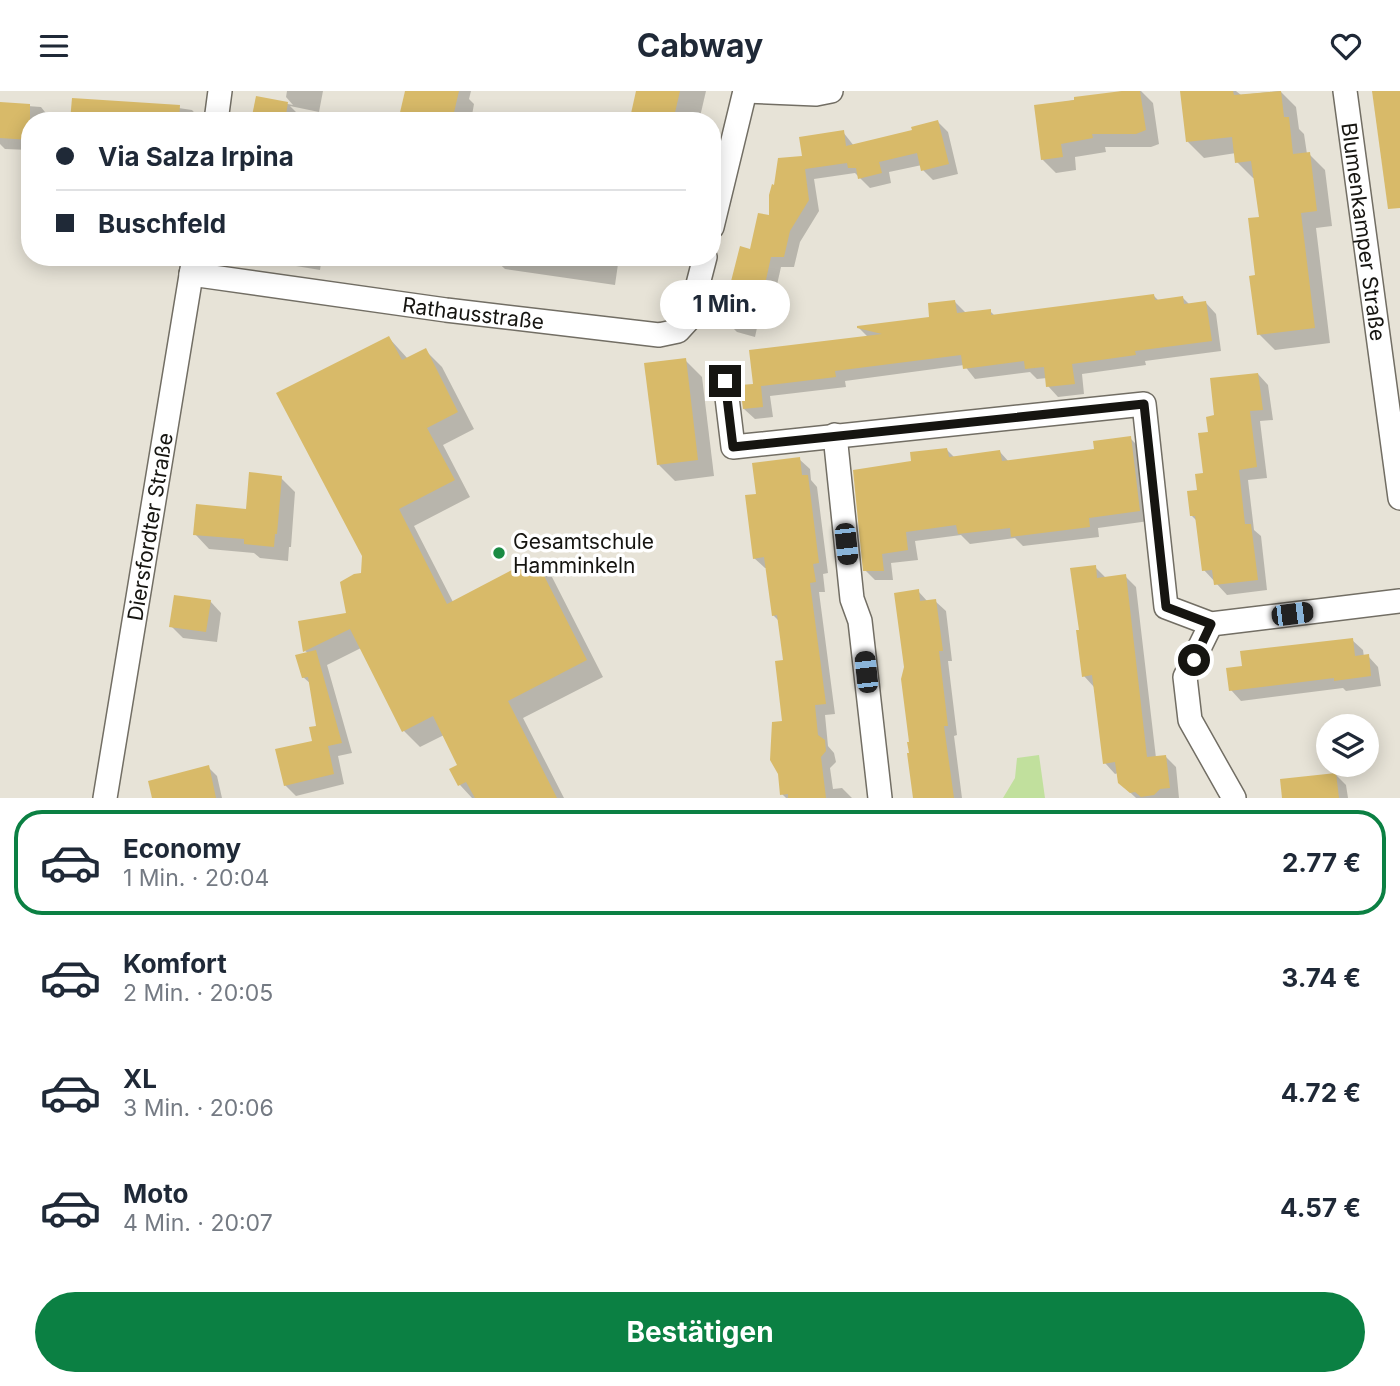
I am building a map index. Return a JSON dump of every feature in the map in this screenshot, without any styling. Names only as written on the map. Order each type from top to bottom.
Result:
[{"type":"street","points":[[217,112],[220,91]]},
{"type":"street","points":[[721,190],[745,91],[816,94],[831,91]]},
{"type":"street","name":"Blumenkamper Straße","points":[[1346,91],[1392,372],[1400,498]]},
{"type":"street","name":"Rathausstraße","points":[[192,266],[446,310],[659,335],[678,331],[689,319],[703,266]]},
{"type":"street","name":"Diersfordter Straße","points":[[105,798],[192,266]]},
{"type":"street","points":[[725,381],[733,447],[1144,404],[1166,607],[1211,624],[1400,601]]},
{"type":"street","points":[[835,435],[852,599],[860,621],[880,798]]},
{"type":"street","points":[[1211,624],[1185,677],[1190,720],[1234,798]]},
{"type":"green space","points":[[1039,755],[1045,798],[1003,798],[1015,778],[1017,758]]},
{"type":"building","points":[[405,91],[459,91],[454,112],[400,112]]},
{"type":"building","points":[[636,91],[680,91],[675,112],[631,112]]},
{"type":"building","points":[[1122,91],[1140,91],[1146,130],[1136,134],[1092,134],[1093,138],[1061,144],[1063,157],[1041,160],[1034,105]]},
{"type":"building","points":[[1180,91],[1233,91],[1234,95],[1281,91],[1284,117],[1289,117],[1293,154],[1310,152],[1317,211],[1301,213],[1315,328],[1257,335],[1249,276],[1255,275],[1248,218],[1259,217],[1251,161],[1235,163],[1232,137],[1186,142]]},
{"type":"building","points":[[1372,91],[1400,91],[1400,208],[1388,209]]},
{"type":"building","points":[[256,96],[288,102],[286,112],[253,112]]},
{"type":"building","points":[[72,98],[180,105],[180,112],[71,112]]},
{"type":"building","points":[[0,102],[30,104],[30,112],[21,112],[21,139],[0,138]]},
{"type":"building","points":[[938,120],[949,164],[921,171],[917,153],[879,162],[882,173],[858,179],[856,168],[848,168],[847,163],[805,169],[809,200],[790,231],[784,257],[771,257],[760,307],[750,304],[745,327],[725,323],[729,302],[726,301],[740,246],[750,249],[758,213],[769,215],[769,195],[772,184],[774,185],[778,158],[802,156],[799,137],[844,130],[846,146],[912,130],[911,127]]},
{"type":"building","points":[[1154,294],[1155,300],[1183,296],[1184,304],[1206,301],[1212,341],[1135,351],[1136,355],[1072,364],[1075,384],[1046,387],[1044,367],[1025,369],[1024,361],[963,369],[961,355],[835,371],[836,377],[761,386],[763,407],[743,409],[740,385],[753,384],[749,350],[882,334],[857,326],[929,317],[928,303],[955,300],[957,313],[991,309],[991,315]]},
{"type":"building","points":[[389,336],[402,360],[426,348],[458,412],[427,428],[455,480],[399,509],[447,604],[535,558],[587,660],[508,701],[557,798],[475,798],[466,782],[458,786],[449,769],[457,765],[433,716],[402,732],[350,629],[303,652],[298,621],[346,613],[340,582],[361,573],[362,556],[276,393]]},
{"type":"building","points":[[686,358],[698,460],[657,465],[644,363]]},
{"type":"building","points":[[1258,373],[1263,410],[1250,411],[1257,467],[1239,470],[1245,524],[1251,524],[1258,580],[1214,585],[1212,570],[1202,571],[1195,516],[1190,516],[1187,491],[1197,490],[1195,474],[1203,473],[1198,433],[1208,432],[1206,417],[1214,415],[1210,378]]},
{"type":"building","points":[[1131,436],[1140,511],[1089,518],[1090,527],[1011,537],[1010,528],[958,534],[956,525],[906,532],[908,550],[882,554],[884,571],[863,571],[853,470],[911,461],[910,452],[947,448],[949,457],[1000,450],[1002,461],[1094,449],[1093,441]]},
{"type":"building","points":[[800,457],[802,475],[808,475],[819,563],[813,564],[816,582],[810,583],[826,704],[815,705],[818,735],[825,740],[826,751],[821,757],[826,798],[788,798],[788,794],[780,795],[778,774],[770,760],[772,722],[782,721],[775,661],[783,660],[777,615],[772,616],[764,557],[753,559],[745,495],[756,494],[752,463]]},
{"type":"building","points":[[249,472],[282,476],[274,547],[244,544],[244,539],[193,535],[196,504],[246,509]]},
{"type":"building","points":[[1096,565],[1097,578],[1126,574],[1147,757],[1166,755],[1170,788],[1160,789],[1154,795],[1141,797],[1135,792],[1130,793],[1118,783],[1115,762],[1103,764],[1092,675],[1082,677],[1076,630],[1079,630],[1070,568]]},
{"type":"building","points":[[919,589],[920,601],[936,599],[948,726],[944,726],[954,798],[913,798],[901,679],[904,667],[894,593]]},
{"type":"building","points":[[174,595],[211,600],[206,632],[169,627]]},
{"type":"building","points":[[1353,638],[1355,656],[1369,654],[1371,676],[1229,691],[1226,668],[1242,666],[1240,651]]},
{"type":"building","points":[[316,650],[342,743],[328,746],[334,774],[284,786],[275,749],[312,741],[309,727],[316,726],[308,677],[302,678],[295,655]]},
{"type":"building","points":[[209,765],[216,798],[152,798],[148,781]]},
{"type":"building","points":[[1316,775],[1336,777],[1339,798],[1282,798],[1280,779]]},
{"type":"place","name":"Gesamtschule Hamminkeln","points":[[499,553]]},
{"type":"route","points":[[725,381],[733,447],[1144,404],[1166,607],[1211,624],[1194,660]]}]
